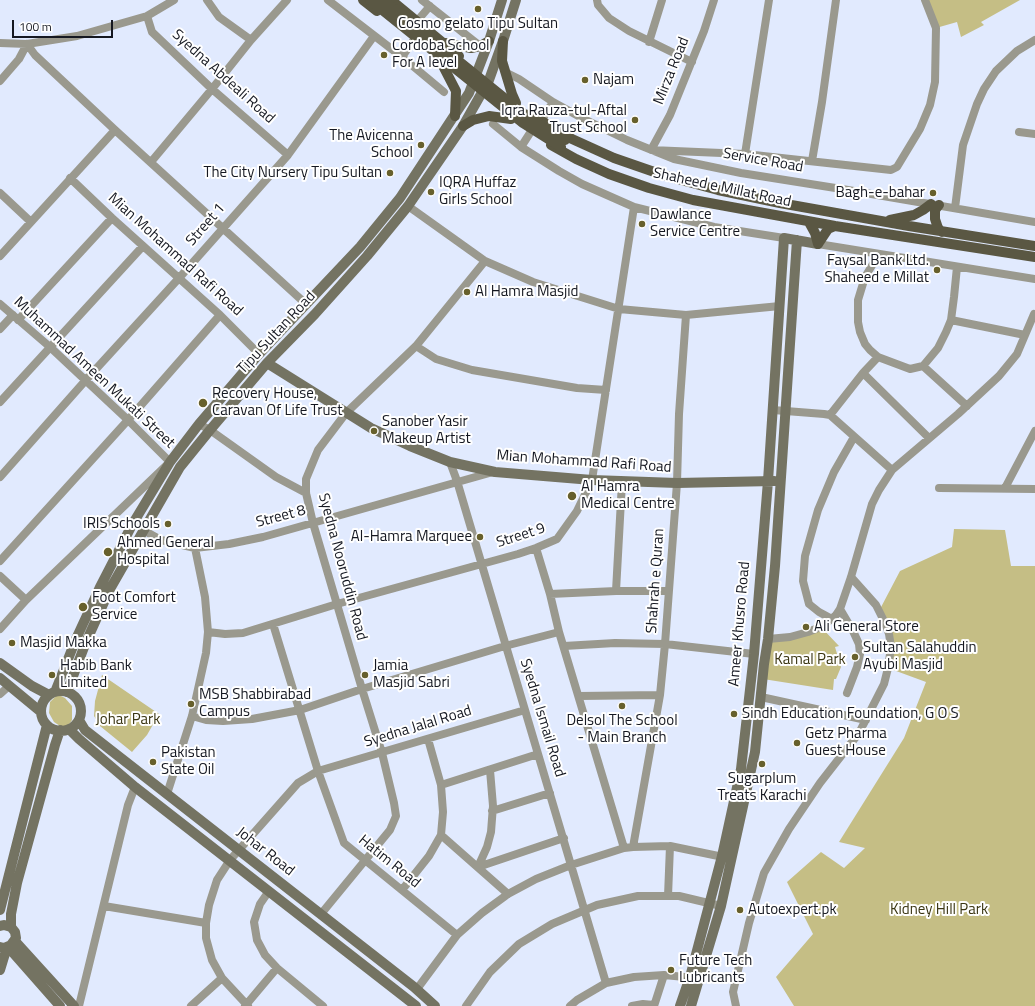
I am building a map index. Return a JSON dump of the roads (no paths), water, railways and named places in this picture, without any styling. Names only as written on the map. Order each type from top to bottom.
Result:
[{"type":"main road","name":"Shaheed e Millat Road","points":[[363,0],[530,134],[576,159],[609,174],[650,188],[693,200],[759,213],[1035,257]]},
{"type":"main road","points":[[370,0],[523,123],[563,144],[644,174],[721,195],[733,194]]},
{"type":"main road","points":[[383,0],[524,114],[563,144],[590,162],[647,182],[752,208],[759,213]]},
{"type":"main road","name":"Shaheed e Millat Road","points":[[391,0],[516,104],[572,140],[614,158],[663,175],[733,194],[942,232],[1035,246]]},
{"type":"main road","name":"Tipu Sultan Road","points":[[52,693],[100,587],[132,525],[170,462],[199,424],[259,354],[360,247],[400,198],[455,116],[471,87],[478,72],[485,43],[502,0]]},
{"type":"main road","name":"Tipu Sultan Road","points":[[67,692],[86,642],[110,589],[180,467],[267,363],[315,314],[367,256],[408,206],[463,126],[481,95],[503,41],[516,0]]},
{"type":"main road","points":[[503,41],[502,61],[516,104]]},
{"type":"main road","points":[[445,44],[471,48],[485,43]]},
{"type":"main road","points":[[455,75],[461,73],[465,64],[464,60]]},
{"type":"main road","points":[[442,64],[456,91],[455,116]]},
{"type":"main road","points":[[490,101],[487,93],[488,89],[494,86],[497,87]]},
{"type":"main road","points":[[463,126],[473,120],[489,116],[511,119]]},
{"type":"main road","points":[[882,221],[897,220],[935,204],[935,220],[938,228],[942,232]]},
{"type":"main road","points":[[809,222],[815,233],[818,244]]},
{"type":"main road","points":[[818,244],[828,229],[835,226]]},
{"type":"main road","points":[[784,238],[818,244]]},
{"type":"main road","name":"Ameer Khusro Road","points":[[680,1006],[695,978],[721,906],[741,769],[754,654],[768,481],[784,238]]},
{"type":"main road","name":"Ameer Khusro Road","points":[[691,1006],[710,903],[727,857],[755,752],[775,566],[797,240]]},
{"type":"main road","points":[[306,304],[315,314]]},
{"type":"main road","name":"Mian Mohammad Rafi Road","points":[[267,363],[346,413],[378,431],[450,462],[495,472],[622,482],[677,483],[781,481]]},
{"type":"main road","points":[[170,462],[180,467]]},
{"type":"main road","points":[[0,663],[32,686],[52,693],[67,692],[72,694],[81,708],[79,720],[75,725],[65,730],[54,745],[17,883],[11,914],[11,927]]},
{"type":"main road","points":[[0,678],[42,712]]},
{"type":"main road","points":[[52,693],[45,700],[42,706],[42,717],[51,728],[65,730]]},
{"type":"main road","name":"Johar Road","points":[[79,720],[86,730],[415,988],[435,1006]]},
{"type":"main road","points":[[0,910],[47,725]]},
{"type":"main road","name":"Johar Road","points":[[65,730],[79,739],[135,787],[307,920],[412,1004]]},
{"type":"main road","points":[[307,920],[318,912]]},
{"type":"main road","points":[[0,926],[4,925],[11,927],[15,932],[8,945],[0,970]]},
{"type":"main road","points":[[8,945],[60,1006]]},
{"type":"main road","points":[[8,945],[74,1006]]},
{"type":"main road","points":[[412,1004],[415,988]]},
{"type":"street","points":[[0,43],[27,44],[78,36],[147,16],[174,0]]},
{"type":"street","points":[[207,0],[219,17],[251,40]]},
{"type":"street","points":[[151,162],[251,40],[286,0]]},
{"type":"street","points":[[328,0],[402,57],[444,92]]},
{"type":"street","points":[[422,0],[485,43]]},
{"type":"street","points":[[597,0],[598,5],[609,18],[649,42],[692,62]]},
{"type":"street","points":[[649,42],[662,0]]},
{"type":"street","name":"Mirza Road","points":[[652,150],[670,115],[692,62],[714,0]]},
{"type":"street","points":[[745,154],[769,0]]},
{"type":"street","points":[[812,162],[836,0]]},
{"type":"street","points":[[652,150],[745,154],[891,170],[897,167],[920,129],[930,105],[935,82],[936,28],[925,0]]},
{"type":"street","points":[[417,21],[430,6]]},
{"type":"street","name":"Syedna Abdeali Road","points":[[147,16],[152,32],[212,88],[288,154]]},
{"type":"street","name":"Street 1","points":[[0,478],[288,154],[374,36]]},
{"type":"street","points":[[955,208],[963,145],[984,88],[996,71],[1017,50],[1035,40]]},
{"type":"street","points":[[402,57],[413,41]]},
{"type":"street","points":[[0,81],[19,59],[27,44]]},
{"type":"street","points":[[27,44],[35,55],[114,130],[306,304]]},
{"type":"street","name":"Service Road","points":[[505,72],[519,79],[553,102],[627,140],[674,159],[741,173],[935,204],[1035,222]]},
{"type":"street","points":[[541,121],[553,102]]},
{"type":"street","points":[[493,124],[521,147],[559,171],[582,184],[634,207],[714,228],[784,238]]},
{"type":"street","points":[[0,256],[114,130]]},
{"type":"street","points":[[1019,132],[1035,134]]},
{"type":"street","points":[[521,147],[530,134]]},
{"type":"street","name":"Mian Mohammad Rafi Road","points":[[70,178],[143,246],[180,277],[259,354]]},
{"type":"street","points":[[0,193],[31,222]]},
{"type":"street","points":[[408,206],[485,261],[533,282],[619,309],[686,315],[780,306]]},
{"type":"street","name":"Street 9","points":[[208,632],[224,634],[243,633],[337,604],[536,548],[557,539],[577,511],[592,480],[634,207]]},
{"type":"street","points":[[0,329],[15,317],[112,218]]},
{"type":"street","points":[[818,244],[1035,280]]},
{"type":"street","points":[[0,402],[143,246]]},
{"type":"street","points":[[879,254],[865,277],[858,300],[858,322],[860,332],[865,344],[878,357],[910,369],[923,366],[938,348],[951,320],[957,267]]},
{"type":"street","name":"Syedna Nooruddin Road","points":[[318,912],[366,860],[390,830],[396,816],[382,753],[313,523],[306,493],[306,479],[318,450],[346,413],[416,346],[485,261]]},
{"type":"street","name":"Muhammad Ameen Mukati Street","points":[[0,304],[50,347],[128,420],[170,462]]},
{"type":"street","points":[[768,639],[790,637],[808,632],[823,626],[836,615],[840,609],[872,504],[892,470],[967,406],[999,376],[1017,354],[1034,314]]},
{"type":"street","points":[[0,561],[128,420],[220,315]]},
{"type":"street","name":"Shahrah e Quran","points":[[633,847],[660,695],[677,483],[679,414],[686,315]]},
{"type":"street","points":[[951,320],[1025,335]]},
{"type":"street","points":[[416,346],[436,359],[472,370],[570,387],[606,390]]},
{"type":"street","points":[[830,416],[863,372],[878,357]]},
{"type":"street","points":[[923,366],[967,406]]},
{"type":"street","points":[[863,372],[929,438]]},
{"type":"street","points":[[773,410],[824,414],[830,416],[892,470]]},
{"type":"street","points":[[199,424],[210,430],[276,477],[306,493]]},
{"type":"street","points":[[1005,488],[1035,431]]},
{"type":"street","points":[[832,619],[819,612],[809,604],[802,581],[805,556],[818,510],[834,472],[854,438]]},
{"type":"street","points":[[0,629],[26,600],[170,462]]},
{"type":"street","name":"Syedna Ismail Road","points":[[450,462],[564,838],[606,983]]},
{"type":"street","name":"Street 8","points":[[143,530],[160,540],[195,548],[229,544],[263,537],[495,472]]},
{"type":"street","points":[[616,591],[622,482]]},
{"type":"street","points":[[938,488],[1035,489]]},
{"type":"street","points":[[167,794],[192,716],[206,653],[208,632],[205,597],[195,548]]},
{"type":"street","points":[[536,548],[550,594],[559,632],[624,848]]},
{"type":"street","points":[[0,576],[26,600]]},
{"type":"street","points":[[736,1006],[733,992],[749,923],[764,873],[789,829],[820,783],[859,733],[884,684],[891,646],[889,634],[876,605],[850,577]]},
{"type":"street","points":[[550,594],[616,591],[668,591]]},
{"type":"street","points":[[840,609],[853,631],[860,654],[857,667],[847,693]]},
{"type":"street","name":"Hatim Road","points":[[273,624],[318,771],[344,843],[457,935]]},
{"type":"street","points":[[192,716],[206,720],[223,721],[252,719],[300,710],[362,689],[505,646],[559,632]]},
{"type":"street","points":[[564,646],[615,643],[665,644],[754,654]]},
{"type":"street","points":[[0,694],[9,686]]},
{"type":"street","points":[[579,696],[660,695]]},
{"type":"street","points":[[761,698],[866,720]]},
{"type":"street","name":"Syedna Jalal Road","points":[[247,1005],[222,978],[212,960],[206,938],[206,923],[209,905],[217,880],[230,860],[298,783],[318,771],[525,710]]},
{"type":"street","points":[[402,890],[429,856],[441,835],[443,812],[441,785],[428,739]]},
{"type":"street","points":[[441,785],[538,754]]},
{"type":"street","points":[[478,867],[487,847],[490,832],[492,811],[490,770]]},
{"type":"street","points":[[79,1006],[128,805],[135,787]]},
{"type":"street","points":[[492,811],[550,793]]},
{"type":"street","points":[[441,835],[508,894]]},
{"type":"street","points":[[478,867],[564,838]]},
{"type":"street","points":[[668,896],[670,846]]},
{"type":"street","points":[[415,988],[457,935],[482,913],[508,894],[536,879],[571,865],[624,848],[670,846],[727,857]]},
{"type":"street","points":[[268,891],[260,904],[254,922],[257,940],[265,954],[277,968],[323,1006]]},
{"type":"street","points":[[466,1006],[490,972],[519,944],[552,924],[597,905],[638,896],[679,896],[721,906]]},
{"type":"street","points":[[104,906],[206,923]]},
{"type":"street","points":[[247,1005],[277,968]]},
{"type":"street","points":[[570,1006],[577,1000],[606,983],[634,977],[664,975],[695,978]]},
{"type":"street","points":[[632,1006],[654,1005],[664,975]]},
{"type":"street","points":[[191,1006],[222,978]]},
{"type":"place","name":"Cosmo gelato Tipu Sultan","points":[[478,9]]},
{"type":"place","name":"Cordoba School For A level","points":[[384,55]]},
{"type":"place","name":"Najam","points":[[585,80]]},
{"type":"place","name":"Iqra Rauza-tul-Aftal Trust School","points":[[635,120]]},
{"type":"place","name":"The Avicenna School","points":[[421,145]]},
{"type":"place","name":"The City Nursery Tipu Sultan","points":[[390,173]]},
{"type":"place","name":"IQRA Huffaz Girls School","points":[[431,192]]},
{"type":"place","name":"Bagh-e-bahar","points":[[933,193]]},
{"type":"place","name":"Dawlance Service Centre","points":[[642,224]]},
{"type":"place","name":"Faysal Bank Ltd. Shaheed e Millat","points":[[937,270]]},
{"type":"place","name":"Al Hamra Masjid","points":[[467,292]]},
{"type":"place","name":"Recovery House, Caravan Of Life Trust","points":[[203,403]]},
{"type":"place","name":"Sanober Yasir Makeup Artist","points":[[374,431]]},
{"type":"place","name":"Al Hamra Medical Centre","points":[[572,496]]},
{"type":"place","name":"IRIS Schools","points":[[168,524]]},
{"type":"place","name":"Al-Hamra Marquee","points":[[480,537]]},
{"type":"place","name":"Ahmed General Hospital","points":[[108,552]]},
{"type":"place","name":"Foot Comfort Service","points":[[83,607]]},
{"type":"place","name":"Ali General Store","points":[[806,627]]},
{"type":"place","name":"Masjid Makka","points":[[12,643]]},
{"type":"place","name":"Sultan Salahuddin Ayubi Masjid","points":[[855,657]]},
{"type":"place","name":"Habib Bank Limited","points":[[52,675]]},
{"type":"place","name":"Jamia Masjid Sabri","points":[[365,675]]},
{"type":"place","name":"MSB Shabbirabad Campus","points":[[191,704]]},
{"type":"place","name":"Delsol The School - Main Branch","points":[[622,706]]},
{"type":"place","name":"Sindh Education Foundation, G O S","points":[[734,714]]},
{"type":"place","name":"Getz Pharma Guest House","points":[[797,743]]},
{"type":"place","name":"Pakistan State Oil","points":[[153,762]]},
{"type":"place","name":"Sugarplum Treats Karachi","points":[[762,764]]},
{"type":"place","name":"Autoexpert.pk","points":[[740,910]]},
{"type":"place","name":"Future Tech Lubricants","points":[[671,970]]},
{"type":"park label","name":"Kamal Park","points":[[810,660]]},
{"type":"park label","name":"Johar Park","points":[[128,720]]},
{"type":"park label","name":"Kidney Hill Park","points":[[939,910]]}]
